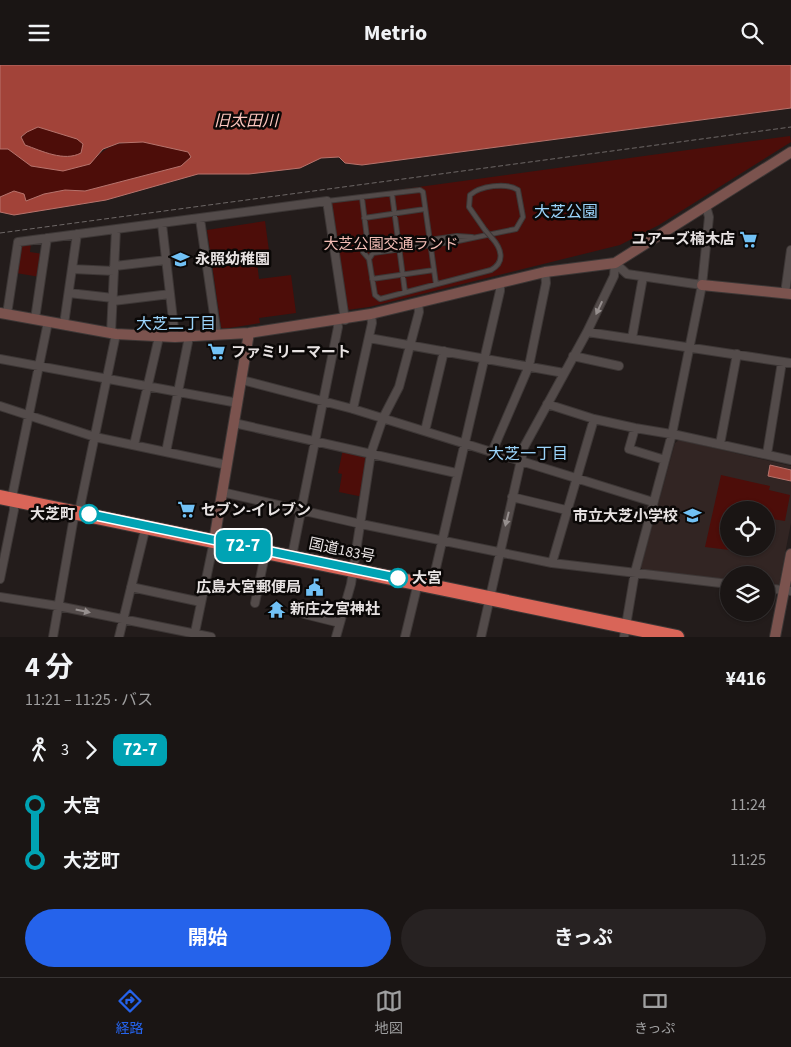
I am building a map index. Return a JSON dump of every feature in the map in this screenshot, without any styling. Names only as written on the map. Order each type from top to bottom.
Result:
[{"type":"highway","name":"国道183号","points":[[7,497],[432,585],[625,632],[677,637]]},
{"type":"street","points":[[292,556],[317,441],[338,327],[341,320],[328,201],[18,242],[3,313],[114,333],[159,337],[250,333],[341,320],[545,272],[615,263],[791,152]]},
{"type":"street","points":[[625,632],[635,572],[672,435],[702,285],[709,217],[706,206]]},
{"type":"street","points":[[200,219],[217,335]]},
{"type":"street","points":[[162,224],[175,337]]},
{"type":"street","points":[[53,637],[77,512],[95,437],[114,333],[113,299],[116,229]]},
{"type":"street","points":[[64,324],[77,234]]},
{"type":"street","points":[[35,319],[47,238]]},
{"type":"street","points":[[615,263],[627,274],[643,277],[788,293],[791,250]]},
{"type":"street","points":[[72,269],[114,268],[166,260]]},
{"type":"street","points":[[481,637],[498,553],[524,447],[588,332],[614,276],[615,263]]},
{"type":"street","points":[[492,452],[529,366],[546,283],[545,272]]},
{"type":"street","points":[[632,338],[643,277]]},
{"type":"street","points":[[432,585],[456,473],[500,291],[500,283]]},
{"type":"street","points":[[69,293],[113,299],[170,294]]},
{"type":"street","points":[[336,637],[353,569],[371,453],[383,418],[399,387],[419,311],[418,303]]},
{"type":"street","points":[[353,409],[369,338],[371,314]]},
{"type":"street","points":[[0,579],[2,557],[14,510],[7,497],[13,492],[48,321]]},
{"type":"street","points":[[588,332],[690,346],[791,363]]},
{"type":"street","points":[[194,636],[214,541],[250,333]]},
{"type":"street","points":[[134,445],[159,337]]},
{"type":"street","points":[[166,452],[176,392],[189,337]]},
{"type":"street","points":[[369,338],[564,373]]},
{"type":"street","points":[[425,431],[444,351]]},
{"type":"street","points":[[720,444],[737,354]]},
{"type":"street","points":[[573,356],[619,366]]},
{"type":"street","points":[[0,359],[38,368],[238,403]]},
{"type":"street","points":[[767,454],[782,362]]},
{"type":"street","points":[[242,380],[353,409],[653,503]]},
{"type":"street","points":[[547,404],[594,419],[791,460]]},
{"type":"street","points":[[0,406],[95,437],[226,465]]},
{"type":"street","points":[[552,563],[594,419]]},
{"type":"street","points":[[234,423],[456,473]]},
{"type":"street","points":[[635,428],[630,449],[665,460]]},
{"type":"street","points":[[222,492],[361,524],[579,568],[635,572],[720,583]]},
{"type":"street","points":[[512,497],[566,510]]},
{"type":"street","points":[[119,637],[146,526]]},
{"type":"street","points":[[255,603],[266,550]]},
{"type":"street","points":[[775,637],[788,591],[791,555]]},
{"type":"street","points":[[405,637],[418,583]]},
{"type":"street","points":[[131,587],[201,601]]},
{"type":"street","points":[[775,589],[788,591]]},
{"type":"street","points":[[0,597],[58,605],[194,636],[211,637]]},
{"type":"street","points":[[304,614],[340,623]]},
{"type":"lane","points":[[368,245],[363,248],[363,252],[369,259],[376,298],[380,299],[496,267],[501,255],[500,250],[492,238],[485,230],[468,207],[470,195],[481,189],[508,185],[518,190],[523,217],[518,227],[509,232],[472,237],[457,236],[430,243],[399,247],[373,248],[368,245]]},
{"type":"lane","points":[[328,201],[420,190],[425,209],[436,284]]},
{"type":"lane","points":[[392,194],[405,292]]},
{"type":"lane","points":[[362,198],[368,245]]},
{"type":"lane","points":[[364,217],[425,209]]},
{"type":"lane","points":[[369,259],[373,253],[399,247]]},
{"type":"lane","points":[[372,279],[434,270]]},
{"type":"path","points":[[0,233],[791,127]]},
{"type":"shaded area","name":"市立大芝小学校","points":[[679,440],[791,466],[791,523],[779,584],[776,587],[775,566],[720,566],[720,580],[643,571],[641,567],[675,443]]},
{"type":"green space","points":[[38,127],[77,139],[83,144],[81,153],[60,156],[25,145],[21,138],[27,132]]},
{"type":"green space","name":"大芝公園交通ランド","points":[[790,136],[791,142],[659,225],[620,245],[369,307],[347,310],[331,199]]},
{"type":"green space","points":[[143,142],[188,152],[191,157],[181,166],[85,191],[65,190],[44,194],[26,201],[14,191],[0,197],[0,149],[8,149],[31,166],[90,164],[114,145]]},
{"type":"green space","points":[[265,221],[269,251],[256,253],[259,279],[291,275],[296,313],[259,318],[260,323],[223,329],[221,327],[207,230]]},
{"type":"green space","points":[[31,243],[30,252],[43,254],[40,277],[16,273],[19,250],[26,244]]},
{"type":"green space","points":[[343,449],[364,454],[367,458],[363,497],[339,492],[342,474],[338,473]]},
{"type":"green space","points":[[721,475],[770,486],[769,490],[790,495],[785,521],[775,519],[775,501],[720,501],[720,549],[705,547]]},
{"type":"water","name":"旧太田川","points":[[0,65],[791,65],[791,108],[362,165],[345,163],[339,157],[321,158],[300,168],[249,174],[198,174],[106,200],[14,215],[0,212],[0,197],[14,191],[24,194],[26,201],[44,194],[65,190],[85,191],[181,166],[191,157],[188,152],[143,142],[119,143],[103,149],[90,164],[63,171],[31,166],[8,149],[0,149]],"holes":[[[38,127],[77,139],[83,144],[81,153],[60,156],[25,145],[21,137]]]},
{"type":"water","points":[[770,465],[791,470],[791,481],[768,476]]},
{"type":"bus line","name":"72-7","points":[[89,514],[398,578]]},
{"type":"place","name":"ユアーズ楠木店","points":[[749,239]]},
{"type":"place","name":"永照幼稚園","points":[[181,259]]},
{"type":"place","name":"ファミリーマート","points":[[217,352]]},
{"type":"place","name":"セブン-イレブン","points":[[187,510]]},
{"type":"place","name":"大芝町","points":[[89,514]]},
{"type":"place","name":"市立大芝小学校","points":[[692,516]]},
{"type":"place","name":"大宮","points":[[398,578]]},
{"type":"place","name":"広島大宮郵便局","points":[[315,587]]},
{"type":"place","name":"新庄之宮神社","points":[[276,609]]},
{"type":"district","name":"大芝公園","points":[[566,211]]},
{"type":"district","name":"大芝二丁目","points":[[176,323]]},
{"type":"district","name":"大芝一丁目","points":[[528,453]]}]
